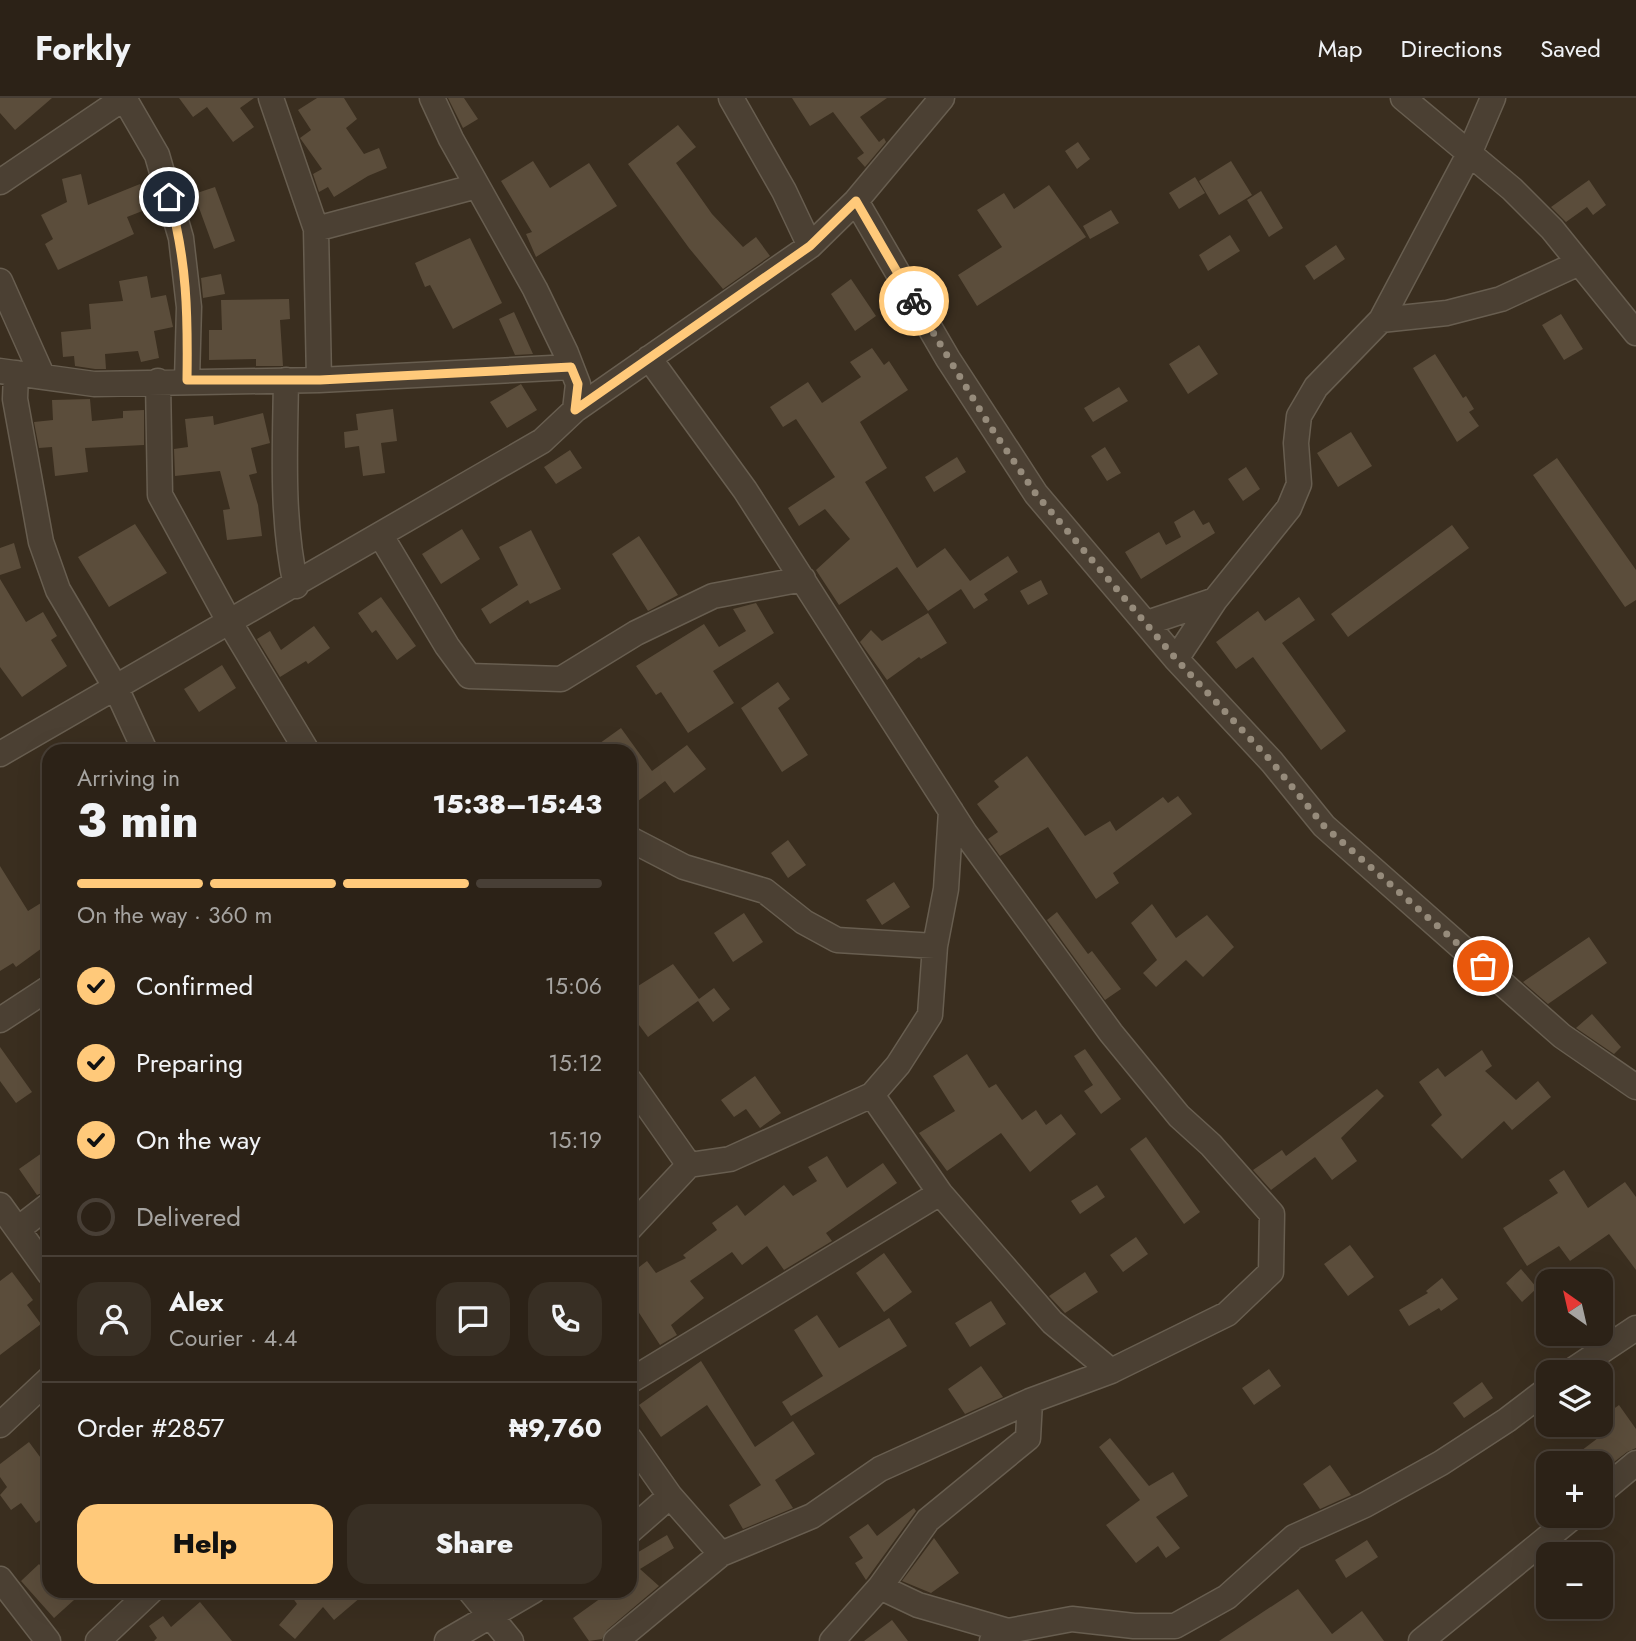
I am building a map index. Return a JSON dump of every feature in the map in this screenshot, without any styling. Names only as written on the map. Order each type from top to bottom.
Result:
[{"type":"street","points":[[0,182],[124,98],[157,155],[181,238],[189,307],[187,380]]},
{"type":"street","points":[[271,98],[316,229],[320,380]]},
{"type":"street","points":[[432,98],[477,186],[535,289],[571,367],[578,384],[575,410]]},
{"type":"street","points":[[731,98],[785,191],[810,246]]},
{"type":"street","points":[[0,754],[296,586],[542,441],[575,410],[810,246],[856,201],[942,98]]},
{"type":"street","points":[[1403,98],[1512,188],[1552,229],[1636,333]]},
{"type":"street","points":[[1176,659],[1215,600],[1289,508],[1299,484],[1296,443],[1299,416],[1315,387],[1381,320],[1469,155],[1493,98]]},
{"type":"street","points":[[316,229],[477,186]]},
{"type":"street","points":[[856,201],[948,359],[1036,494],[1176,659],[1272,762],[1324,826],[1562,1036],[1636,1087]]},
{"type":"street","points":[[1381,320],[1447,313],[1501,299],[1579,263]]},
{"type":"street","points":[[0,281],[42,375]]},
{"type":"street","points":[[616,1641],[721,1554],[812,1516],[880,1469],[1030,1401],[1111,1371],[1239,1306],[1271,1272],[1272,1214],[1211,1145],[1179,1116],[1111,1033],[951,811],[737,478],[649,358]]},
{"type":"street","points":[[142,744],[116,688],[58,590],[41,542],[8,372],[94,384],[187,380],[320,380],[571,367]]},
{"type":"street","points":[[286,380],[285,513],[287,546],[296,586]]},
{"type":"street","points":[[158,381],[160,495],[230,624],[303,744]]},
{"type":"street","points":[[381,536],[447,646],[469,676],[561,679],[636,633],[713,596],[803,579]]},
{"type":"street","points":[[1147,623],[1215,600]]},
{"type":"street","points":[[637,1221],[690,1165],[730,1159],[872,1095],[898,1065],[930,1015],[935,946],[946,889],[951,811]]},
{"type":"street","points":[[637,843],[684,867],[765,891],[804,922],[837,940],[935,946]]},
{"type":"street","points":[[0,1020],[42,993]]},
{"type":"street","points":[[637,1091],[690,1165]]},
{"type":"street","points":[[872,1095],[940,1193],[1052,1322],[1111,1371]]},
{"type":"street","points":[[637,1377],[940,1193]]},
{"type":"street","points":[[0,1205],[42,1263]]},
{"type":"street","points":[[18,1229],[42,1210]]},
{"type":"street","points":[[1588,1360],[1636,1328]]},
{"type":"street","points":[[0,1425],[42,1386]]},
{"type":"street","points":[[880,1587],[918,1605],[1000,1636],[1072,1619],[1134,1626],[1175,1626],[1227,1597],[1294,1537],[1365,1505],[1441,1463],[1536,1398]]},
{"type":"street","points":[[832,1641],[880,1587],[928,1520],[1028,1438],[1030,1401]]},
{"type":"street","points":[[637,1449],[670,1496],[721,1554]]},
{"type":"street","points":[[1613,1482],[1636,1463]]},
{"type":"street","points":[[637,1525],[670,1496]]},
{"type":"street","points":[[1421,1641],[1559,1528]]},
{"type":"street","points":[[0,1578],[48,1641]]},
{"type":"street","points":[[98,1641],[144,1598]]},
{"type":"street","points":[[476,1598],[511,1641]]},
{"type":"street","points":[[447,1641],[520,1598]]},
{"type":"building","points":[[0,98],[52,98],[15,130],[0,113]]},
{"type":"building","points":[[179,98],[254,98],[240,108],[254,127],[233,142],[207,107],[193,117]]},
{"type":"building","points":[[317,98],[344,98],[357,119],[346,128],[364,154],[379,148],[387,168],[368,176],[334,197],[328,187],[319,192],[313,174],[322,169],[300,138],[311,130],[298,110]]},
{"type":"building","points":[[448,98],[464,98],[478,119],[463,128]]},
{"type":"building","points":[[792,98],[887,98],[860,117],[879,142],[884,138],[886,142],[865,167],[857,158],[864,153],[833,112],[810,126]]},
{"type":"building","points":[[678,125],[696,147],[676,163],[712,214],[743,247],[756,237],[770,256],[723,289],[689,248],[628,164]]},
{"type":"building","points":[[1078,142],[1090,159],[1077,169],[1065,151]]},
{"type":"building","points":[[533,161],[550,188],[589,163],[617,206],[536,257],[526,234],[532,232],[501,181]]},
{"type":"building","points":[[1231,161],[1252,195],[1219,215],[1199,181]]},
{"type":"building","points":[[81,174],[88,205],[140,184],[150,208],[127,217],[134,234],[58,270],[45,244],[53,239],[41,215],[67,202],[62,179]]},
{"type":"building","points":[[1195,177],[1205,193],[1179,209],[1169,193]]},
{"type":"building","points":[[1589,180],[1606,205],[1593,215],[1587,207],[1566,222],[1551,207]]},
{"type":"building","points":[[1049,185],[1086,237],[977,306],[958,275],[1002,247],[977,210],[1004,193],[1014,209]]},
{"type":"building","points":[[215,187],[235,241],[214,249],[194,194]]},
{"type":"building","points":[[1261,191],[1283,228],[1269,237],[1247,200]]},
{"type":"building","points":[[1111,210],[1119,223],[1090,239],[1083,226]]},
{"type":"building","points":[[1230,235],[1240,251],[1208,271],[1199,255]]},
{"type":"building","points":[[470,238],[502,303],[453,329],[430,285],[425,287],[415,263]]},
{"type":"building","points":[[1336,245],[1345,259],[1314,280],[1305,266]]},
{"type":"building","points":[[221,274],[225,294],[203,298],[201,278]]},
{"type":"building","points":[[147,276],[151,298],[166,295],[173,327],[154,331],[159,358],[141,362],[138,351],[105,354],[106,369],[95,369],[75,366],[74,356],[63,357],[61,332],[91,329],[89,304],[123,301],[119,281]]},
{"type":"building","points":[[851,279],[876,316],[855,331],[831,294]]},
{"type":"building","points":[[289,299],[290,319],[280,320],[283,366],[256,366],[256,359],[209,360],[209,330],[222,330],[221,300]]},
{"type":"building","points":[[514,312],[533,354],[515,355],[499,319]]},
{"type":"building","points":[[1561,314],[1583,349],[1564,360],[1542,325]]},
{"type":"building","points":[[1199,345],[1218,374],[1188,394],[1169,364]]},
{"type":"building","points":[[872,348],[884,365],[889,361],[908,390],[860,422],[887,468],[865,482],[917,568],[945,548],[970,581],[1008,556],[1018,572],[984,594],[988,600],[974,609],[961,589],[928,611],[897,567],[839,605],[816,570],[850,539],[825,509],[799,526],[788,508],[835,477],[796,419],[783,427],[770,407],[808,382],[822,403],[861,377],[850,362]]},
{"type":"building","points":[[1435,354],[1463,398],[1466,396],[1474,409],[1469,412],[1479,426],[1457,442],[1413,368]]},
{"type":"building","points":[[521,384],[537,410],[507,428],[490,402]]},
{"type":"building","points":[[1119,387],[1128,401],[1093,422],[1084,408]]},
{"type":"building","points":[[90,399],[92,421],[123,418],[123,411],[144,410],[144,445],[85,448],[88,472],[55,476],[52,447],[39,448],[34,422],[53,420],[52,400]]},
{"type":"building","points":[[393,409],[397,441],[381,443],[385,473],[363,476],[359,446],[345,448],[344,432],[358,430],[356,414]]},
{"type":"building","points":[[263,413],[270,443],[251,448],[257,473],[249,475],[258,505],[262,536],[227,540],[223,510],[230,509],[220,471],[175,476],[174,449],[188,447],[185,419],[213,416],[214,425]]},
{"type":"building","points":[[1351,432],[1372,466],[1338,487],[1317,453]]},
{"type":"building","points":[[1105,447],[1121,473],[1107,481],[1091,456]]},
{"type":"building","points":[[570,450],[582,468],[556,484],[544,467]]},
{"type":"building","points":[[957,457],[966,472],[934,492],[925,477]]},
{"type":"building","points":[[1557,458],[1636,570],[1636,600],[1625,607],[1533,475]]},
{"type":"building","points":[[1246,467],[1260,489],[1243,501],[1228,479]]},
{"type":"building","points":[[1194,510],[1203,525],[1209,522],[1215,533],[1141,579],[1125,552],[1159,532],[1166,545],[1181,537],[1174,522]]},
{"type":"building","points":[[135,524],[167,573],[109,607],[78,557]]},
{"type":"building","points":[[1452,525],[1469,548],[1348,637],[1331,614]]},
{"type":"building","points":[[462,529],[480,559],[441,584],[422,554]]},
{"type":"building","points":[[531,530],[561,589],[530,604],[528,600],[490,624],[481,609],[518,585],[499,547]]},
{"type":"building","points":[[639,536],[678,595],[648,611],[612,554]]},
{"type":"building","points":[[14,543],[21,568],[0,575],[0,548]]},
{"type":"building","points":[[0,579],[26,622],[43,612],[57,636],[51,640],[67,666],[22,697],[0,667]]},
{"type":"building","points":[[1041,580],[1048,594],[1028,605],[1020,591]]},
{"type":"building","points":[[381,597],[416,646],[397,660],[376,630],[372,633],[358,613]]},
{"type":"building","points":[[1299,597],[1315,620],[1282,643],[1346,731],[1321,750],[1253,657],[1236,669],[1216,642],[1258,611],[1265,621]]},
{"type":"building","points":[[756,603],[774,633],[713,671],[734,703],[688,733],[661,692],[656,695],[636,666],[704,624],[719,647],[746,631],[733,609]]},
{"type":"building","points":[[928,613],[947,643],[921,659],[919,657],[887,680],[860,642],[871,630],[882,641]]},
{"type":"building","points":[[314,626],[330,648],[308,664],[306,661],[280,677],[257,639],[270,631],[281,650]]},
{"type":"building","points":[[222,665],[236,688],[199,712],[184,689]]},
{"type":"building","points":[[778,682],[790,699],[778,708],[808,755],[782,772],[741,708]]},
{"type":"building","points":[[621,728],[633,744],[599,744]]},
{"type":"building","points":[[687,745],[706,769],[674,793],[665,781],[637,802],[637,750],[652,771]]},
{"type":"building","points":[[1027,756],[1085,836],[1110,821],[1116,831],[1163,797],[1168,803],[1178,796],[1192,814],[1113,873],[1119,883],[1096,899],[1048,827],[1000,856],[988,839],[998,832],[977,804],[999,787],[994,781]]},
{"type":"building","points":[[788,840],[806,865],[788,878],[771,853]]},
{"type":"building","points":[[0,866],[28,911],[42,902],[42,948],[16,967],[13,963],[0,971]]},
{"type":"building","points":[[894,882],[910,907],[882,925],[866,900]]},
{"type":"building","points":[[1152,904],[1176,938],[1207,915],[1234,947],[1203,977],[1186,960],[1156,987],[1143,973],[1157,960],[1131,923]]},
{"type":"building","points":[[1057,912],[1088,954],[1092,951],[1121,989],[1105,1000],[1047,920]]},
{"type":"building","points":[[744,913],[763,942],[733,962],[714,933]]},
{"type":"building","points":[[1589,937],[1607,963],[1548,1004],[1523,982]]},
{"type":"building","points":[[673,964],[699,999],[714,988],[730,1009],[713,1022],[698,1001],[648,1037],[637,1022],[637,987]]},
{"type":"building","points":[[1592,1014],[1621,1047],[1614,1054],[1576,1028]]},
{"type":"building","points":[[0,1047],[32,1092],[16,1103],[0,1081]]},
{"type":"building","points":[[1085,1049],[1121,1099],[1101,1114],[1084,1091],[1093,1085],[1074,1056]]},
{"type":"building","points":[[1482,1050],[1492,1066],[1485,1071],[1516,1100],[1538,1081],[1551,1097],[1512,1130],[1504,1121],[1462,1159],[1431,1125],[1442,1115],[1419,1082],[1438,1068],[1445,1077]]},
{"type":"building","points":[[967,1054],[989,1088],[996,1084],[1022,1120],[1036,1110],[1046,1125],[1061,1114],[1076,1134],[1030,1172],[1001,1133],[947,1171],[919,1133],[955,1111],[933,1076]]},
{"type":"building","points":[[755,1076],[781,1113],[760,1128],[746,1109],[734,1117],[721,1100]]},
{"type":"building","points":[[1377,1089],[1384,1096],[1341,1138],[1357,1161],[1332,1180],[1315,1157],[1271,1190],[1253,1170],[1282,1150],[1286,1156]]},
{"type":"building","points":[[1146,1137],[1200,1212],[1184,1224],[1130,1149]]},
{"type":"building","points":[[42,1153],[42,1193],[37,1195],[19,1169]]},
{"type":"building","points":[[827,1156],[847,1188],[883,1163],[897,1183],[826,1233],[832,1241],[784,1270],[767,1246],[742,1265],[732,1252],[690,1281],[704,1298],[671,1325],[677,1335],[660,1345],[637,1310],[637,1269],[647,1261],[656,1273],[686,1258],[683,1255],[717,1230],[712,1223],[737,1205],[745,1216],[784,1185],[793,1196],[817,1181],[808,1167]]},
{"type":"building","points":[[1564,1170],[1588,1208],[1625,1182],[1636,1197],[1636,1270],[1609,1234],[1570,1261],[1559,1246],[1527,1266],[1503,1228],[1558,1193],[1549,1180]]},
{"type":"building","points":[[1097,1185],[1105,1197],[1080,1214],[1071,1201]]},
{"type":"building","points":[[1136,1237],[1148,1254],[1123,1272],[1110,1255]]},
{"type":"building","points":[[1350,1245],[1374,1277],[1348,1296],[1324,1264]]},
{"type":"building","points":[[884,1253],[912,1292],[884,1312],[856,1273]]},
{"type":"building","points":[[1521,1269],[1536,1289],[1522,1302],[1506,1283]]},
{"type":"building","points":[[12,1272],[33,1300],[27,1305],[41,1324],[0,1355],[0,1281]]},
{"type":"building","points":[[1085,1272],[1098,1292],[1065,1313],[1049,1296]]},
{"type":"building","points":[[1442,1278],[1458,1299],[1441,1311],[1439,1308],[1409,1326],[1399,1310],[1428,1293],[1426,1291]]},
{"type":"building","points":[[991,1301],[1006,1324],[970,1347],[955,1323]]},
{"type":"building","points":[[817,1315],[839,1348],[889,1318],[907,1346],[791,1416],[782,1402],[823,1376],[794,1330]]},
{"type":"building","points":[[701,1361],[755,1447],[793,1421],[815,1454],[775,1480],[793,1508],[743,1529],[729,1505],[761,1485],[707,1405],[661,1437],[639,1405]]},
{"type":"building","points":[[981,1366],[1003,1397],[965,1414],[948,1389]]},
{"type":"building","points":[[1269,1369],[1281,1386],[1254,1405],[1242,1388]]},
{"type":"building","points":[[1482,1382],[1493,1398],[1464,1418],[1453,1403]]},
{"type":"building","points":[[1619,1405],[1636,1429],[1636,1448],[1613,1463],[1613,1451],[1581,1451],[1597,1437],[1613,1437],[1613,1409]]},
{"type":"building","points":[[1110,1438],[1149,1486],[1173,1472],[1188,1496],[1156,1517],[1180,1548],[1166,1558],[1158,1546],[1136,1563],[1106,1525],[1140,1500],[1099,1447]]},
{"type":"building","points":[[29,1442],[42,1460],[42,1519],[36,1523],[21,1503],[11,1510],[0,1495],[7,1487],[0,1477],[0,1464]]},
{"type":"building","points":[[1330,1465],[1351,1495],[1320,1509],[1303,1484]]},
{"type":"building","points":[[914,1508],[916,1511],[866,1580],[855,1563],[863,1558],[849,1537],[868,1524],[877,1536]]},
{"type":"building","points":[[667,1535],[674,1548],[640,1569],[659,1586],[607,1630],[602,1639],[589,1641],[573,1618],[601,1598],[637,1598],[637,1553]]},
{"type":"building","points":[[934,1538],[959,1573],[931,1593],[902,1581]]},
{"type":"building","points":[[1367,1540],[1378,1557],[1346,1578],[1335,1560]]},
{"type":"building","points":[[39,1564],[42,1567],[42,1598],[76,1598],[54,1618],[21,1581]]},
{"type":"building","points":[[1298,1589],[1332,1634],[1362,1611],[1384,1641],[1219,1641]]},
{"type":"building","points":[[293,1598],[360,1598],[334,1620],[323,1607],[295,1639],[279,1625],[297,1604]]},
{"type":"building","points":[[200,1602],[232,1641],[154,1641],[157,1638],[149,1626],[163,1616],[171,1627]]},
{"type":"building","points":[[892,1620],[908,1641],[864,1641]]},
{"type":"way so far","points":[[914,301],[988,423],[1036,494],[1176,659],[1272,762],[1324,826],[1483,966]]},
{"type":"route","points":[[169,197],[181,238],[189,307],[187,380],[320,380],[571,367],[578,384],[575,410],[774,273],[810,246],[856,201],[914,301]]}]
